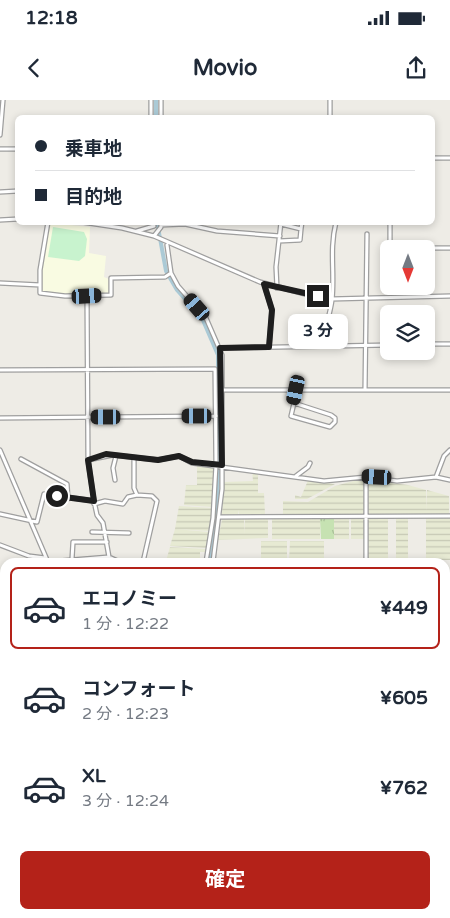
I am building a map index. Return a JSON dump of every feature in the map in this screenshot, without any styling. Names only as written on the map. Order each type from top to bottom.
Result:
[{"type":"street","points":[[0,135],[3,100]]},
{"type":"street","points":[[151,100],[151,115]]},
{"type":"street","points":[[161,100],[161,115]]},
{"type":"street","points":[[330,100],[330,115]]},
{"type":"street","points":[[0,149],[15,149]]},
{"type":"street","points":[[435,158],[450,158]]},
{"type":"street","points":[[0,192],[15,191]]},
{"type":"street","points":[[0,220],[15,219]]},
{"type":"street","points":[[48,225],[40,270],[40,293],[87,296],[111,295],[111,278],[166,277],[171,274]]},
{"type":"street","points":[[100,225],[155,235],[264,284],[277,288],[332,299],[450,296]]},
{"type":"street","points":[[137,231],[154,225]]},
{"type":"street","points":[[155,235],[160,226],[172,225]]},
{"type":"street","points":[[190,225],[217,231],[280,236]]},
{"type":"street","points":[[277,288],[276,267],[281,225]]},
{"type":"street","points":[[288,225],[301,229]]},
{"type":"street","points":[[279,240],[300,240],[302,225]]},
{"type":"street","points":[[324,346],[324,334],[328,326],[332,299],[331,242],[335,225]]},
{"type":"street","points":[[390,225],[390,248],[450,248]]},
{"type":"street","points":[[365,390],[364,345],[367,234]]},
{"type":"street","points":[[167,244],[171,274],[178,286],[206,318],[220,348],[222,465],[220,517],[214,558]]},
{"type":"street","points":[[0,282],[40,285]]},
{"type":"street","points":[[264,284],[272,310],[269,347]]},
{"type":"street","points":[[87,296],[88,460],[94,503],[97,515],[103,523],[107,542],[109,557],[103,558]]},
{"type":"street","points":[[435,344],[450,344]]},
{"type":"street","points":[[220,348],[380,345]]},
{"type":"street","points":[[0,370],[215,368],[216,464],[213,518],[207,558]]},
{"type":"street","points":[[222,390],[450,390]]},
{"type":"street","points":[[294,403],[331,415],[335,418],[335,422],[330,427],[292,416],[294,403],[296,390]]},
{"type":"street","points":[[0,418],[216,416]]},
{"type":"street","points":[[0,450],[46,558]]},
{"type":"street","points":[[436,477],[444,456],[450,450]]},
{"type":"street","points":[[88,460],[106,454],[134,459],[158,460],[179,456],[192,462],[324,481],[366,476],[397,481],[436,477],[450,480]]},
{"type":"street","points":[[115,480],[113,468],[116,456]]},
{"type":"street","points":[[21,459],[66,484],[68,499]]},
{"type":"street","points":[[134,459],[134,488],[137,495]]},
{"type":"street","points":[[296,476],[308,467],[310,463]]},
{"type":"street","points":[[0,466],[7,466]]},
{"type":"street","points":[[366,476],[366,558]]},
{"type":"street","points":[[0,514],[36,522],[42,494],[94,503],[105,501],[123,504],[128,497],[137,495],[152,496],[157,501],[143,558]]},
{"type":"street","points":[[220,517],[450,516]]},
{"type":"street","points":[[92,532],[129,533]]},
{"type":"street","points":[[72,558],[73,542],[107,542]]},
{"type":"street","points":[[0,545],[36,558]]},
{"type":"shaded area","points":[[50,225],[90,227],[89,253],[106,256],[104,277],[109,279],[110,293],[66,294],[41,291],[41,271]]},
{"type":"shaded area","points":[[197,465],[214,466],[212,507],[184,505],[186,485],[197,485]]},
{"type":"shaded area","points":[[252,470],[258,471],[258,493],[264,493],[265,514],[239,514],[239,510],[238,514],[222,515],[224,482],[253,481]]},
{"type":"shaded area","points":[[309,478],[335,484],[307,499],[295,499],[295,495],[301,497]]},
{"type":"shaded area","points":[[364,480],[364,515],[283,516],[283,501],[308,502],[335,486]]},
{"type":"shaded area","points":[[368,480],[408,485],[426,490],[427,511],[427,490],[449,496],[449,513],[447,515],[368,515]]},
{"type":"shaded area","points":[[179,506],[212,508],[210,531],[175,529]]},
{"type":"shaded area","points":[[320,518],[320,539],[272,539],[272,519]]},
{"type":"shaded area","points":[[388,518],[388,558],[368,558],[368,519]]},
{"type":"shaded area","points":[[396,518],[408,518],[408,558],[396,558]]},
{"type":"shaded area","points":[[426,518],[450,518],[450,558],[426,558]]},
{"type":"shaded area","points":[[222,519],[244,519],[245,534],[245,519],[268,519],[268,538],[218,540]]},
{"type":"shaded area","points":[[334,519],[349,519],[349,539],[334,539]]},
{"type":"shaded area","points":[[351,519],[364,519],[364,539],[351,539]]},
{"type":"shaded area","points":[[175,529],[209,532],[207,548],[170,546]]},
{"type":"shaded area","points":[[261,541],[287,541],[287,558],[261,558]]},
{"type":"shaded area","points":[[290,541],[324,541],[324,558],[289,558]]},
{"type":"shaded area","points":[[170,547],[206,549],[206,552],[200,552],[200,558],[167,558]]},
{"type":"green space","points":[[53,227],[84,232],[87,239],[85,256],[79,261],[48,257]]},
{"type":"green space","points":[[320,519],[334,519],[334,539],[321,539]]},
{"type":"waterway","points":[[156,100],[156,115]]},
{"type":"waterway","points":[[158,225],[166,271],[177,290],[202,318],[218,355],[218,472],[216,518],[210,558]]},
{"type":"route","points":[[57,496],[94,501],[88,460],[106,454],[134,459],[158,460],[179,456],[183,460],[192,462],[222,465],[222,355],[220,348],[269,347],[272,310],[266,296],[264,284],[318,296]]}]
